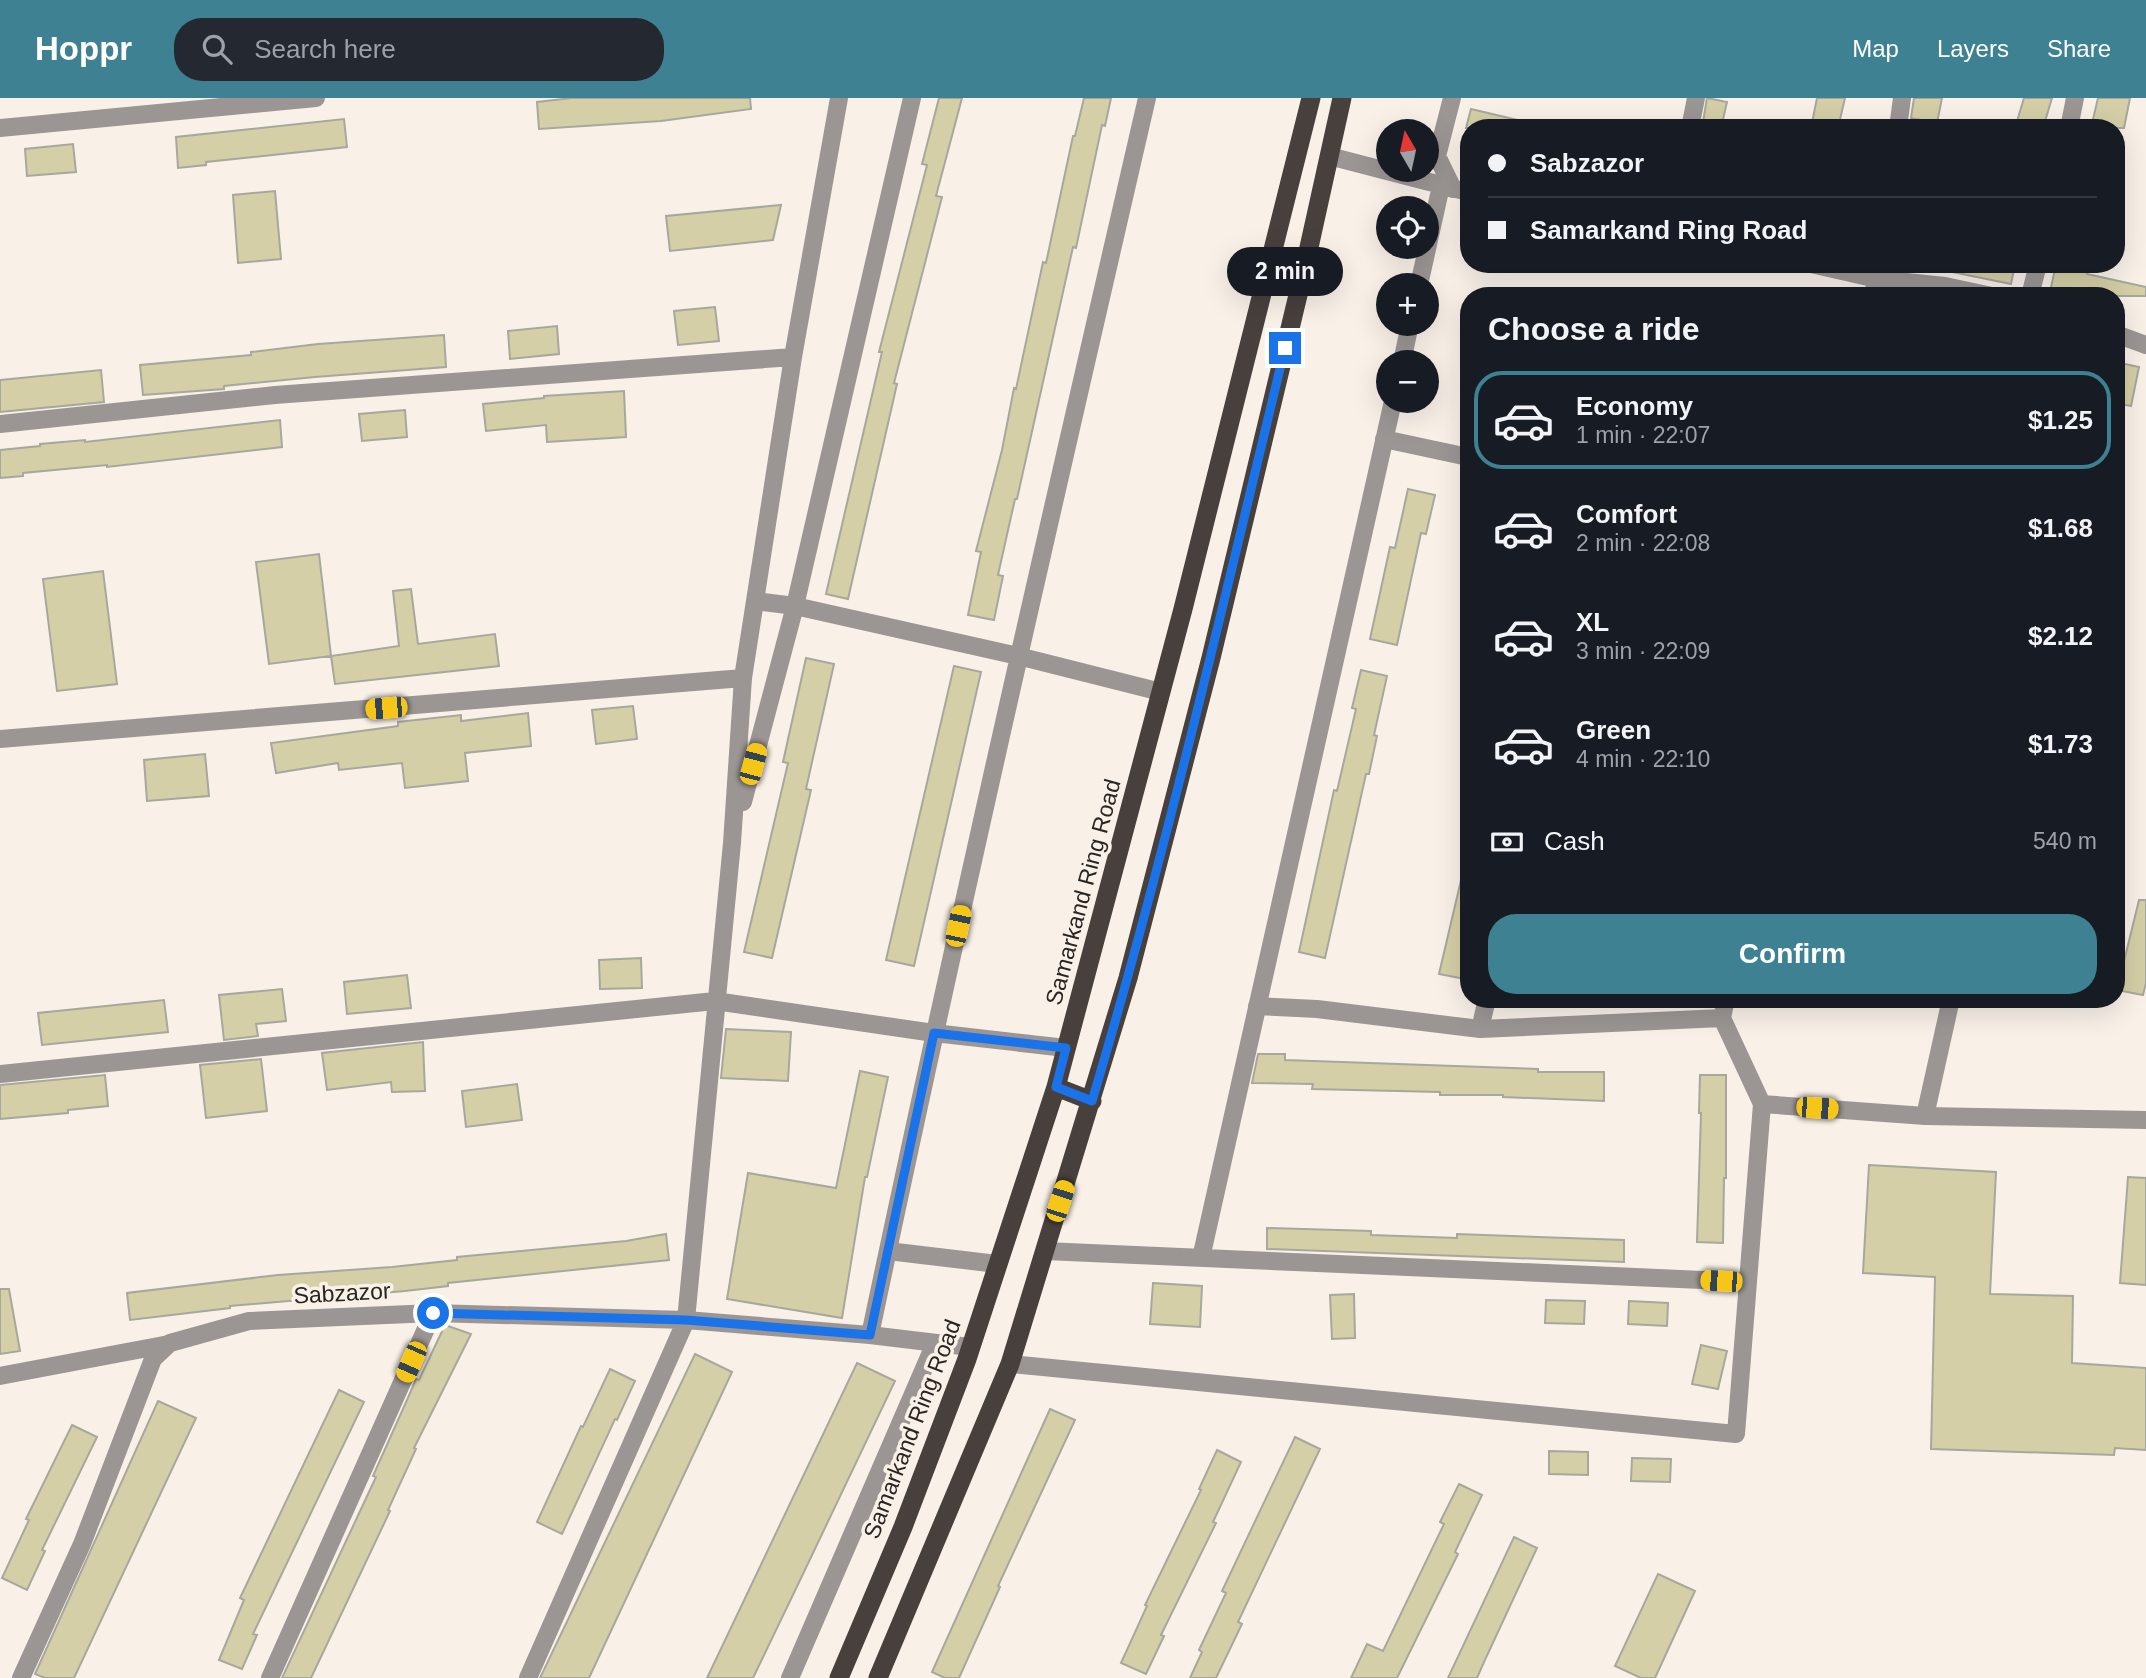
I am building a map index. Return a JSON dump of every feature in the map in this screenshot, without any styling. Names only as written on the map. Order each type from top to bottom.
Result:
[{"type":"highway","name":"Samarkand Ring Road","points":[[839,1678],[903,1527],[970,1347],[1056,1087],[1161,692],[1311,98]]},
{"type":"highway","points":[[878,1678],[1010,1364],[1092,1101],[1128,978],[1211,658],[1342,98]]},
{"type":"highway","points":[[1056,1087],[1092,1101]]},
{"type":"street","points":[[0,128],[257,100],[316,98]]},
{"type":"street","points":[[527,1678],[686,1320],[732,842],[743,678],[793,358],[839,98]]},
{"type":"street","points":[[732,842],[795,606],[912,98]]},
{"type":"street","points":[[870,1335],[1018,656],[1147,98]]},
{"type":"street","points":[[1423,273],[1454,189],[1437,156],[1452,98]]},
{"type":"street","points":[[1692,119],[1696,98]]},
{"type":"street","points":[[1899,119],[1902,98]]},
{"type":"street","points":[[2070,119],[2075,98]]},
{"type":"street","points":[[1329,156],[1454,189]]},
{"type":"street","points":[[1848,273],[1876,280],[1950,287]]},
{"type":"street","points":[[2125,337],[2146,345]]},
{"type":"street","points":[[0,425],[275,395],[793,358]]},
{"type":"street","points":[[1201,1258],[1390,413]]},
{"type":"street","points":[[1384,439],[1460,455]]},
{"type":"street","points":[[755,601],[795,606],[1018,656],[1161,692]]},
{"type":"street","points":[[0,739],[743,678]]},
{"type":"street","points":[[0,1074],[715,1001],[934,1033],[1066,1048]]},
{"type":"street","points":[[1257,1006],[1317,1009],[1480,1029],[1722,1018]]},
{"type":"street","points":[[1480,1029],[1486,1008]]},
{"type":"street","points":[[1010,1364],[1736,1434],[1762,1104],[1722,1018],[1724,1008]]},
{"type":"street","points":[[1925,1116],[1949,1008]]},
{"type":"street","points":[[1762,1104],[1925,1116],[2146,1120]]},
{"type":"street","points":[[888,1251],[997,1264]]},
{"type":"street","points":[[1045,1251],[1748,1282]]},
{"type":"street","points":[[270,1678],[433,1313]]},
{"type":"street","name":"Sabzazor","points":[[0,1376],[170,1343],[249,1321],[433,1313],[686,1320],[870,1335],[970,1347]]},
{"type":"street","points":[[21,1678],[82,1544],[153,1359],[170,1343]]},
{"type":"street","points":[[790,1678],[935,1343]]},
{"type":"building","points":[[572,98],[750,98],[751,109],[661,121],[539,129],[537,102]]},
{"type":"building","points":[[939,98],[962,98],[936,196],[942,197],[894,383],[897,384],[848,599],[826,594],[882,352],[879,352],[927,165],[922,164]]},
{"type":"building","points":[[1084,98],[1111,98],[1105,126],[1102,125],[1076,248],[1073,247],[1015,499],[998,575],[1003,576],[994,620],[968,615],[981,552],[976,551]]},
{"type":"building","points":[[1707,98],[1727,102],[1723,119],[1704,119]]},
{"type":"building","points":[[1817,98],[1845,98],[1840,119],[1813,119]]},
{"type":"building","points":[[1914,98],[1942,98],[1938,119],[1911,118]]},
{"type":"building","points":[[2024,98],[2052,98],[2046,119],[2018,119]]},
{"type":"building","points":[[2098,98],[2130,98],[2125,123],[2125,119],[2093,119]]},
{"type":"building","points":[[1471,109],[1514,119],[1468,119]]},
{"type":"building","points":[[344,119],[347,147],[206,162],[206,165],[178,168],[176,137]]},
{"type":"building","points":[[73,144],[76,172],[27,176],[25,149]]},
{"type":"building","points":[[275,191],[281,259],[238,263],[233,195]]},
{"type":"building","points":[[781,205],[773,240],[670,251],[666,216]]},
{"type":"building","points":[[1957,273],[2013,273],[2011,284]]},
{"type":"building","points":[[2054,273],[2087,273],[2146,287],[2146,296],[2125,296],[2125,287],[2051,287]]},
{"type":"building","points":[[715,307],[719,341],[678,345],[674,311]]},
{"type":"building","points":[[557,326],[559,354],[510,359],[508,331]]},
{"type":"building","points":[[444,335],[446,367],[143,395],[140,365],[251,355],[251,352],[318,344]]},
{"type":"building","points":[[2125,364],[2139,367],[2131,406],[2125,405]]},
{"type":"building","points":[[101,370],[104,402],[0,412],[0,380]]},
{"type":"building","points":[[624,391],[626,437],[547,442],[546,425],[486,431],[483,404],[544,396]]},
{"type":"building","points":[[405,410],[407,437],[362,441],[359,414]]},
{"type":"building","points":[[280,420],[282,447],[107,467],[23,473],[23,476],[0,478],[0,450]]},
{"type":"building","points":[[1408,489],[1435,495],[1426,534],[1421,533],[1397,645],[1370,639],[1390,547],[1395,548]]},
{"type":"building","points":[[319,554],[331,656],[269,664],[256,562]]},
{"type":"building","points":[[103,571],[117,684],[57,691],[43,579]]},
{"type":"building","points":[[411,589],[418,644],[495,634],[499,666],[335,684],[331,656],[399,646],[393,591]]},
{"type":"building","points":[[806,658],[834,664],[806,789],[811,790],[772,958],[744,952],[788,763],[783,762]]},
{"type":"building","points":[[954,666],[981,672],[914,966],[886,960]]},
{"type":"building","points":[[1361,670],[1387,676],[1374,735],[1377,736],[1369,774],[1366,774],[1325,958],[1299,952],[1334,790],[1337,791],[1356,709],[1352,708]]},
{"type":"building","points":[[633,706],[637,739],[596,744],[592,710]]},
{"type":"building","points":[[528,713],[531,746],[465,753],[468,781],[405,788],[402,763],[339,770],[338,763],[276,773],[271,743],[398,726],[398,722],[461,715],[461,721]]},
{"type":"building","points":[[205,754],[209,796],[147,801],[144,760]]},
{"type":"building","points":[[1460,884],[1460,978],[1439,974]]},
{"type":"building","points":[[2139,900],[2146,900],[2146,983],[2143,995],[2125,992],[2125,957]]},
{"type":"building","points":[[641,958],[642,988],[600,989],[599,960]]},
{"type":"building","points":[[407,975],[411,1008],[347,1014],[344,982]]},
{"type":"building","points":[[282,989],[286,1021],[256,1024],[258,1036],[224,1040],[219,995]]},
{"type":"building","points":[[164,1000],[168,1032],[42,1045],[38,1013]]},
{"type":"building","points":[[726,1029],[791,1032],[788,1081],[721,1078]]},
{"type":"building","points":[[423,1042],[425,1091],[392,1092],[391,1082],[327,1090],[322,1053]]},
{"type":"building","points":[[1258,1054],[1285,1054],[1285,1060],[1538,1069],[1538,1072],[1604,1072],[1604,1101],[1503,1095],[1440,1095],[1440,1092],[1312,1089],[1313,1084],[1252,1083]]},
{"type":"building","points":[[261,1059],[267,1111],[206,1118],[200,1065]]},
{"type":"building","points":[[860,1071],[888,1077],[865,1177],[842,1318],[727,1299],[748,1173],[836,1188]]},
{"type":"building","points":[[105,1075],[108,1106],[68,1110],[68,1113],[0,1119],[0,1085]]},
{"type":"building","points":[[1700,1075],[1726,1075],[1723,1243],[1697,1242]]},
{"type":"building","points":[[517,1084],[522,1120],[466,1127],[462,1091]]},
{"type":"building","points":[[1869,1165],[1996,1172],[1990,1294],[2073,1296],[2072,1363],[2146,1368],[2146,1450],[2115,1448],[2114,1455],[1931,1449],[1935,1277],[1863,1273]]},
{"type":"building","points":[[2128,1177],[2146,1178],[2146,1285],[2120,1283]]},
{"type":"building","points":[[1267,1228],[1371,1231],[1371,1235],[1457,1238],[1457,1234],[1624,1240],[1624,1262],[1267,1249]]},
{"type":"building","points":[[666,1234],[669,1260],[448,1283],[448,1286],[405,1291],[230,1306],[130,1320],[127,1293],[278,1275],[457,1260],[457,1257],[626,1241]]},
{"type":"building","points":[[1153,1283],[1202,1286],[1200,1327],[1150,1324]]},
{"type":"building","points":[[0,1289],[9,1289],[20,1351],[0,1354]]},
{"type":"building","points":[[1354,1294],[1355,1338],[1332,1339],[1330,1295]]},
{"type":"building","points":[[1546,1300],[1585,1301],[1584,1324],[1545,1323]]},
{"type":"building","points":[[1629,1301],[1668,1303],[1667,1326],[1628,1324]]},
{"type":"building","points":[[445,1325],[471,1334],[414,1448],[416,1449],[388,1510],[390,1511],[311,1678],[282,1678],[376,1477],[373,1476],[416,1379],[419,1380]]},
{"type":"building","points":[[1701,1345],[1727,1351],[1718,1389],[1692,1384]]},
{"type":"building","points":[[695,1354],[732,1372],[589,1678],[540,1678]]},
{"type":"building","points":[[857,1363],[895,1381],[753,1678],[707,1678]]},
{"type":"building","points":[[610,1369],[635,1381],[562,1534],[537,1522]]},
{"type":"building","points":[[339,1390],[364,1402],[253,1634],[257,1635],[242,1669],[219,1660],[244,1600],[240,1598]]},
{"type":"building","points":[[158,1401],[196,1418],[74,1678],[45,1678],[35,1674]]},
{"type":"building","points":[[1050,1409],[1075,1420],[998,1586],[1000,1587],[959,1678],[945,1678],[932,1672]]},
{"type":"building","points":[[72,1425],[97,1437],[42,1550],[45,1551],[27,1590],[2,1578],[29,1520],[26,1519]]},
{"type":"building","points":[[1295,1437],[1320,1449],[1238,1622],[1242,1624],[1216,1678],[1190,1678],[1202,1652],[1199,1650],[1226,1593],[1222,1591]]},
{"type":"building","points":[[1217,1450],[1241,1462],[1213,1522],[1216,1523],[1161,1635],[1164,1636],[1146,1674],[1121,1663]]},
{"type":"building","points":[[1549,1451],[1588,1452],[1588,1475],[1549,1474]]},
{"type":"building","points":[[1632,1458],[1671,1459],[1670,1482],[1631,1481]]},
{"type":"building","points":[[1459,1484],[1482,1495],[1455,1552],[1458,1554],[1397,1678],[1351,1678],[1367,1644],[1383,1651],[1444,1524],[1440,1522]]},
{"type":"building","points":[[1514,1537],[1537,1548],[1477,1678],[1448,1678]]},
{"type":"building","points":[[1658,1574],[1695,1591],[1655,1678],[1641,1678],[1615,1666]]},
{"type":"route","points":[[433,1313],[686,1320],[870,1335],[934,1033],[1066,1048],[1056,1087],[1092,1101],[1128,978],[1211,658],[1285,348]]}]
